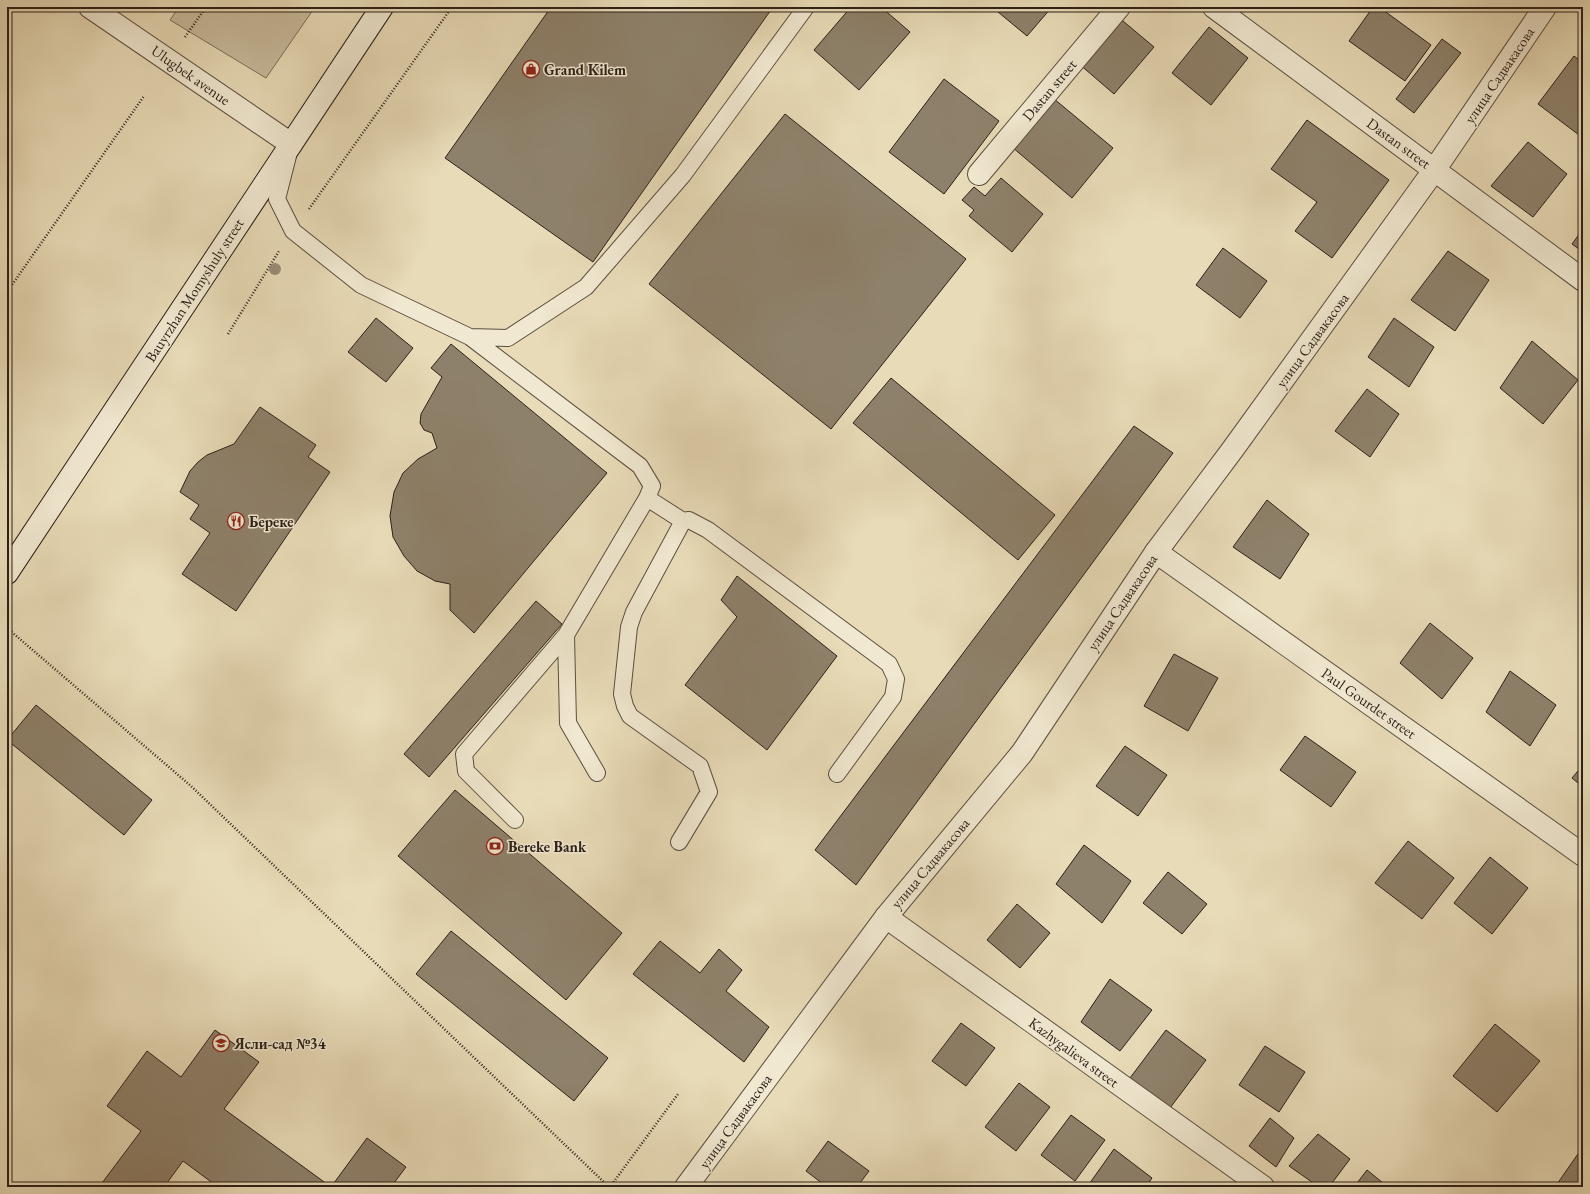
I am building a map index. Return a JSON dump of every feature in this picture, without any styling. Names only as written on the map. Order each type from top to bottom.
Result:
[{"type":"street","name":"Ulugbek avenue","points":[[90,7],[290,144]]},
{"type":"street","name":"Bauyrzhan Momyshuly street","points":[[7,573],[382,7]]},
{"type":"street","name":"Dastan street","points":[[979,174],[1119,7]]},
{"type":"street","name":"Dastan street","points":[[1214,7],[1435,169],[1583,280]]},
{"type":"street","name":"улица Садвакасова","points":[[686,1187],[886,917],[1022,753],[1156,552],[1233,449],[1435,169],[1545,7]]},
{"type":"street","name":"Paul Gourdet street","points":[[1156,552],[1583,855]]},
{"type":"street","name":"Kazhygalieva street","points":[[886,917],[1263,1187]]},
{"type":"lane","points":[[470,337],[508,338],[586,287],[683,175],[806,7]]},
{"type":"lane","points":[[290,144],[278,199],[293,231],[361,285],[470,337],[640,466],[652,486],[647,498],[566,635],[464,754],[466,771],[515,820]]},
{"type":"lane","points":[[647,498],[683,522]]},
{"type":"lane","points":[[679,842],[709,792],[700,766],[630,716],[625,706],[622,694],[629,627],[634,612],[683,522],[689,520],[708,530],[889,664],[896,680],[893,697],[837,774]]},
{"type":"lane","points":[[566,635],[568,723],[597,773]]},
{"type":"path","points":[[185,37],[206,7]]},
{"type":"path","points":[[307,212],[452,7]]},
{"type":"path","points":[[7,292],[144,96]]},
{"type":"path","points":[[228,334],[279,251]]},
{"type":"path","points":[[7,628],[191,786],[609,1187],[678,1094]]},
{"type":"shaded area","points":[[179,7],[315,7],[266,78],[170,20]]},
{"type":"building","points":[[551,7],[773,7],[593,262],[445,158]]},
{"type":"building","points":[[851,7],[881,7],[910,32],[859,90],[814,50]]},
{"type":"building","points":[[992,7],[1052,7],[1027,36]]},
{"type":"building","points":[[1373,7],[1379,7],[1431,45],[1405,81],[1349,41]]},
{"type":"building","points":[[1117,16],[1154,47],[1114,94],[1078,63]]},
{"type":"building","points":[[1209,27],[1248,58],[1211,105],[1172,73]]},
{"type":"building","points":[[1442,39],[1461,53],[1414,113],[1396,99]]},
{"type":"building","points":[[1574,56],[1583,63],[1583,138],[1538,104]]},
{"type":"building","points":[[944,79],[999,121],[944,194],[889,152]]},
{"type":"building","points":[[1053,98],[1113,148],[1072,198],[1012,147]]},
{"type":"building","points":[[785,114],[966,259],[831,429],[649,284]]},
{"type":"building","points":[[1307,120],[1389,180],[1332,258],[1295,231],[1317,202],[1271,169]]},
{"type":"building","points":[[1528,142],[1567,174],[1533,217],[1491,186]]},
{"type":"building","points":[[1001,178],[1043,214],[1012,252],[969,216],[974,210],[962,200],[974,187],[985,196]]},
{"type":"building","points":[[1583,229],[1583,252],[1572,244]]},
{"type":"building","points":[[1223,248],[1267,281],[1240,318],[1196,285]]},
{"type":"building","points":[[1448,251],[1489,280],[1455,331],[1411,300]]},
{"type":"building","points":[[376,318],[413,348],[386,382],[348,352]]},
{"type":"building","points":[[1394,318],[1434,347],[1409,387],[1368,357]]},
{"type":"building","points":[[1532,341],[1578,380],[1543,424],[1500,388]]},
{"type":"building","points":[[451,344],[607,473],[474,633],[450,610],[450,584],[435,581],[417,571],[404,556],[393,537],[390,516],[394,492],[403,473],[418,459],[437,448],[432,433],[424,430],[420,423],[421,414],[442,377],[431,368]]},
{"type":"building","points":[[891,378],[1055,515],[1018,560],[853,423]]},
{"type":"building","points":[[1367,389],[1399,414],[1370,457],[1335,431]]},
{"type":"building","points":[[260,407],[316,445],[308,457],[330,472],[236,611],[182,574],[210,533],[190,519],[199,505],[180,492],[190,471],[198,462],[207,455],[234,444]]},
{"type":"building","points":[[1134,426],[1173,453],[856,885],[815,850]]},
{"type":"building","points":[[1267,500],[1309,534],[1280,579],[1233,547]]},
{"type":"building","points":[[737,576],[837,656],[767,750],[685,685],[737,617],[721,600]]},
{"type":"building","points":[[536,601],[562,624],[429,777],[404,754]]},
{"type":"building","points":[[1430,623],[1473,658],[1442,699],[1400,663]]},
{"type":"building","points":[[1174,654],[1218,678],[1188,731],[1144,706]]},
{"type":"building","points":[[1510,671],[1556,705],[1530,746],[1486,712]]},
{"type":"building","points":[[36,705],[152,800],[124,835],[7,740]]},
{"type":"building","points":[[1305,736],[1356,772],[1331,807],[1280,770]]},
{"type":"building","points":[[1125,746],[1167,775],[1138,816],[1096,786]]},
{"type":"building","points":[[1583,765],[1583,787],[1572,778]]},
{"type":"building","points":[[455,790],[622,933],[566,1000],[398,856]]},
{"type":"building","points":[[1408,841],[1454,878],[1422,919],[1375,883]]},
{"type":"building","points":[[1084,845],[1131,881],[1102,923],[1056,884]]},
{"type":"building","points":[[1490,857],[1528,888],[1492,934],[1454,903]]},
{"type":"building","points":[[1168,872],[1207,904],[1182,934],[1143,903]]},
{"type":"building","points":[[1017,904],[1050,933],[1020,968],[987,940]]},
{"type":"building","points":[[451,931],[608,1058],[574,1101],[416,974]]},
{"type":"building","points":[[660,941],[700,973],[719,949],[742,970],[726,991],[769,1027],[744,1062],[633,974]]},
{"type":"building","points":[[1110,979],[1152,1010],[1120,1051],[1081,1022]]},
{"type":"building","points":[[961,1023],[995,1048],[966,1086],[932,1061]]},
{"type":"building","points":[[1495,1024],[1540,1061],[1497,1112],[1453,1076]]},
{"type":"building","points":[[215,1030],[259,1062],[224,1109],[331,1187],[218,1187],[183,1161],[164,1187],[108,1187],[102,1183],[141,1131],[107,1106],[147,1051],[181,1077]]},
{"type":"building","points":[[1166,1030],[1206,1060],[1170,1108],[1130,1078]]},
{"type":"building","points":[[1265,1046],[1305,1072],[1279,1112],[1239,1085]]},
{"type":"building","points":[[1019,1083],[1050,1107],[1016,1151],[985,1127]]},
{"type":"building","points":[[1071,1115],[1105,1140],[1075,1181],[1041,1155]]},
{"type":"building","points":[[1270,1118],[1294,1138],[1276,1167],[1249,1146]]},
{"type":"building","points":[[1318,1134],[1350,1159],[1329,1187],[1319,1187],[1289,1166]]},
{"type":"building","points":[[367,1138],[406,1167],[391,1187],[331,1187]]},
{"type":"building","points":[[828,1141],[869,1171],[857,1187],[827,1187],[806,1171]]},
{"type":"building","points":[[1114,1149],[1152,1178],[1146,1187],[1087,1187]]},
{"type":"building","points":[[1580,1151],[1583,1153],[1583,1187],[1555,1187]]},
{"type":"building","points":[[1367,1170],[1388,1187],[1354,1187]]},
{"type":"place","name":"Grand Kilem","points":[[531,69]]},
{"type":"place","name":"Береке","points":[[236,521]]},
{"type":"place","name":"Bereke Bank","points":[[495,846]]},
{"type":"place","name":"Ясли-сад №34","points":[[221,1043]]}]
